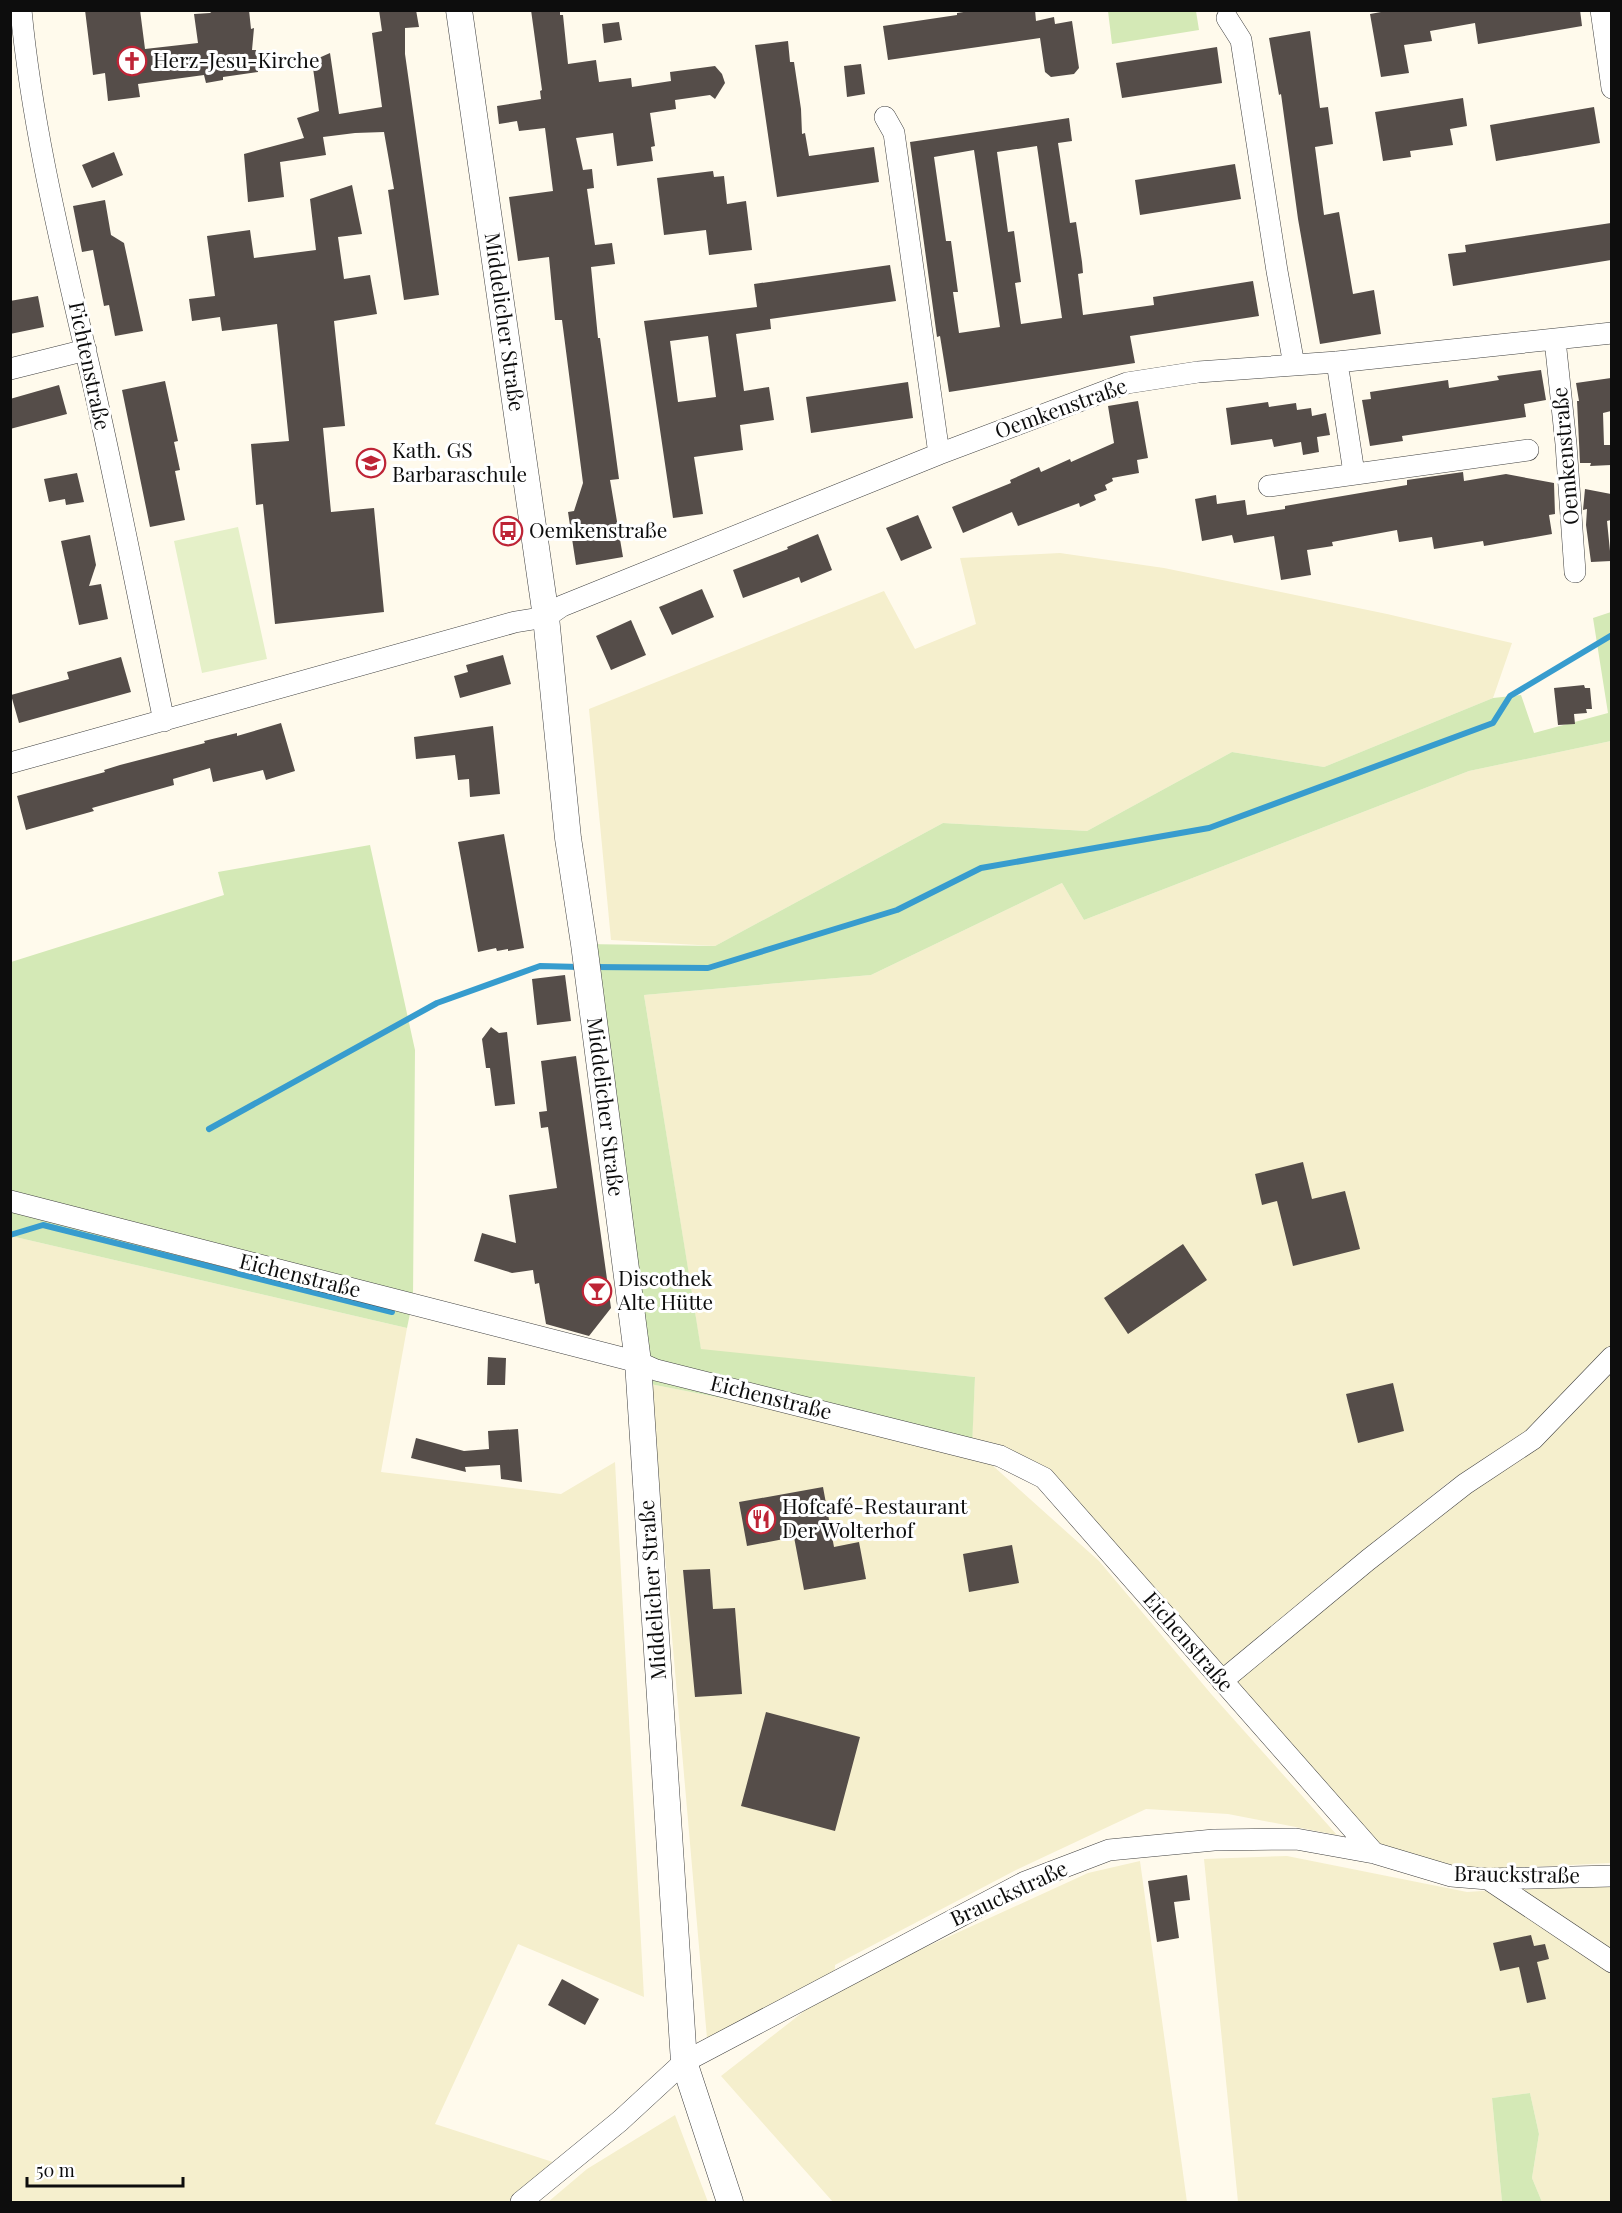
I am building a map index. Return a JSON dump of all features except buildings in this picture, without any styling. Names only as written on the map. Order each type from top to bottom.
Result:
[{"type":"street","name":"Fichtenstraße","points":[[21,10],[38,126],[54,213],[86,350],[164,721]]},
{"type":"street","name":"Middelicher Straße","points":[[459,10],[546,617],[568,838],[584,944],[638,1362],[684,2062],[730,2202]]},
{"type":"street","points":[[1600,10],[1611,88]]},
{"type":"street","points":[[1227,18],[1241,39],[1275,260],[1294,365]]},
{"type":"street","points":[[885,117],[894,133],[939,454]]},
{"type":"street","name":"Oemkenstraße","points":[[10,763],[515,622],[546,617],[562,606],[939,454],[1127,383],[1198,372],[1338,362],[1611,333]]},
{"type":"street","name":"Oemkenstraße","points":[[1555,340],[1566,444],[1575,572]]},
{"type":"street","points":[[10,369],[86,350]]},
{"type":"street","points":[[1338,362],[1354,473]]},
{"type":"street","name":"Oemkenstraße","points":[[1269,486],[1528,450]]},
{"type":"street","name":"Eichenstraße","points":[[10,1201],[638,1362],[656,1370],[1000,1456],[1044,1478],[1374,1853]]},
{"type":"street","points":[[1222,1681],[1368,1560],[1465,1484],[1533,1439],[1611,1357]]},
{"type":"street","name":"Brauckstraße","points":[[521,2202],[620,2121],[684,2062],[1025,1882],[1109,1850],[1214,1840],[1296,1839],[1374,1853],[1451,1876],[1488,1879],[1611,1876]]},
{"type":"street","points":[[1488,1879],[1611,1962]]},
{"type":"shaded area","points":[[1060,553],[1164,568],[1387,614],[1512,643],[1493,698],[1324,767],[1232,752],[1087,831],[943,823],[715,946],[611,940],[589,709],[884,591],[915,649],[976,624],[960,558]]},
{"type":"shaded area","points":[[1611,741],[1611,1863],[1470,1870],[1374,1845],[1233,1678],[1452,1497],[1450,1481],[1222,1667],[1048,1471],[972,1439],[975,1377],[701,1350],[644,995],[871,975],[1062,883],[1084,920],[1469,771]]},
{"type":"shaded area","points":[[11,1236],[407,1328],[381,1472],[561,1494],[615,1462],[644,1997],[518,1944],[435,2124],[559,2164],[512,2202],[11,2202]]},
{"type":"shaded area","points":[[650,1384],[972,1447],[1099,1561],[1212,1695],[1337,1835],[1228,1814],[1146,1809],[1016,1870],[835,1965],[834,1989],[1088,1873],[1140,1861],[1187,2202],[833,2202],[721,2076],[830,1991],[708,2050]]},
{"type":"shaded area","points":[[1287,1856],[1467,1892],[1611,1882],[1611,2202],[1542,2202],[1532,2178],[1539,2134],[1530,2093],[1492,2098],[1502,2202],[1238,2202],[1204,1859]]},
{"type":"shaded area","points":[[675,2115],[708,2202],[548,2202],[587,2169]]},
{"type":"green space","points":[[1108,11],[1196,11],[1199,30],[1112,44]]},
{"type":"green space","points":[[238,527],[267,659],[202,673],[174,541]]},
{"type":"green space","points":[[1611,612],[1611,741],[1469,771],[1084,920],[1062,883],[871,975],[644,995],[701,1349],[975,1377],[972,1447],[650,1384],[584,944],[715,946],[943,823],[1087,831],[1232,752],[1324,767],[1493,698],[1521,695],[1534,733],[1608,713],[1593,618]]},
{"type":"green space","points":[[370,845],[415,1050],[413,1299],[407,1328],[11,1236],[11,962],[224,895],[218,872]]},
{"type":"green space","points":[[1530,2093],[1539,2134],[1532,2178],[1542,2202],[1502,2202],[1492,2098]]},
{"type":"waterway","points":[[593,967],[708,968],[897,910],[981,868],[1209,828],[1493,723],[1510,696],[1612,635]]},
{"type":"waterway","points":[[209,1129],[437,1003],[540,966],[580,967]]},
{"type":"waterway","points":[[10,1235],[43,1225],[392,1312]]},
{"type":"place","name":"Herz-Jesu-Kirche","points":[[132,61]]},
{"type":"place","name":"Kath. GS Barbaraschule","points":[[371,463]]},
{"type":"place","name":"Oemkenstraße","points":[[508,531]]},
{"type":"place","name":"Discothek Alte Hütte","points":[[597,1291]]},
{"type":"place","name":"Hofcafé-Restaurant Der Wolterhof","points":[[761,1519]]}]
